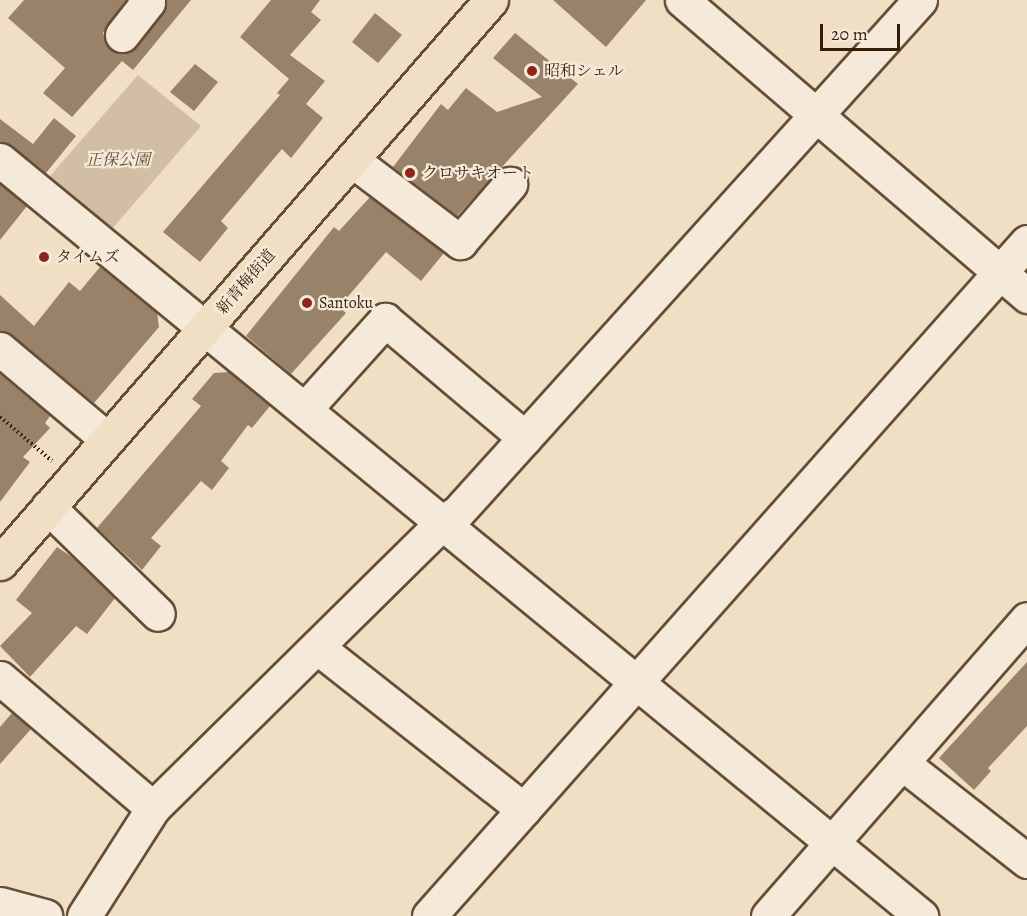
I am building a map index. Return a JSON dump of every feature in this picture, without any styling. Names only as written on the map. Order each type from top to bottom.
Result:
[{"type":"main road","name":"新青梅街道","points":[[0,563],[491,0]]},
{"type":"street","points":[[122,35],[148,2],[145,0]]},
{"type":"street","points":[[682,0],[1027,296]]},
{"type":"street","points":[[84,916],[153,808],[444,521],[457,513],[920,0]]},
{"type":"street","points":[[0,160],[444,521],[635,684],[921,916]]},
{"type":"street","points":[[352,160],[460,242],[510,184]]},
{"type":"street","points":[[429,916],[998,271],[1027,242]]},
{"type":"street","points":[[305,409],[385,320],[525,438]]},
{"type":"street","points":[[0,349],[107,439]]},
{"type":"street","points":[[48,507],[158,614]]},
{"type":"street","points":[[768,916],[1027,619]]},
{"type":"street","points":[[316,647],[524,810]]},
{"type":"street","points":[[0,678],[153,808]]},
{"type":"street","points":[[902,763],[1027,861]]},
{"type":"street","points":[[0,904],[45,916]]},
{"type":"path","points":[[0,417],[74,478]]},
{"type":"green space","name":"正保公園","points":[[138,75],[201,126],[111,230],[50,176]]},
{"type":"building","points":[[24,0],[126,0],[103,33],[110,49],[120,54],[137,47],[163,14],[166,0],[191,0],[133,70],[122,61],[72,117],[43,93],[65,68],[8,18]]},
{"type":"building","points":[[271,0],[320,0],[311,12],[321,20],[290,55],[325,81],[306,104],[323,118],[291,158],[282,149],[221,221],[228,228],[200,262],[163,232],[280,95],[277,93],[289,79],[240,37]]},
{"type":"building","points":[[553,0],[646,0],[606,47]]},
{"type":"building","points":[[375,13],[402,35],[378,63],[352,42]]},
{"type":"building","points":[[515,33],[578,84],[457,216],[393,167],[441,104],[448,110],[466,88],[497,112],[542,97],[493,58]]},
{"type":"building","points":[[195,64],[218,82],[194,111],[170,92]]},
{"type":"building","points":[[54,118],[76,136],[46,173],[12,146],[0,142],[0,119],[33,144]]},
{"type":"building","points":[[0,184],[27,206],[0,240]]},
{"type":"building","points":[[370,197],[444,253],[421,281],[386,252],[339,307],[346,313],[291,374],[246,336],[334,227],[339,231]]},
{"type":"building","points":[[100,267],[157,313],[159,327],[94,403],[12,335],[0,331],[0,295],[34,326],[69,282],[80,291]]},
{"type":"building","points":[[229,372],[270,406],[252,428],[248,425],[221,461],[229,468],[212,490],[201,481],[151,538],[161,546],[142,570],[97,528],[201,406],[192,399],[214,373]]},
{"type":"building","points":[[0,374],[50,416],[45,423],[50,428],[23,457],[30,462],[0,502]]},
{"type":"building","points":[[57,547],[72,557],[115,598],[87,634],[76,626],[30,677],[0,646],[32,613],[16,600]]},
{"type":"building","points":[[1027,662],[1027,726],[988,768],[991,771],[974,790],[939,758]]},
{"type":"building","points":[[12,713],[31,729],[0,764],[0,727]]},
{"type":"place","name":"昭和シェル","points":[[532,71]]},
{"type":"place","name":"クロサキオート","points":[[410,173]]},
{"type":"place","name":"タイムズ","points":[[44,257]]},
{"type":"place","name":"Santoku","points":[[307,303]]}]
